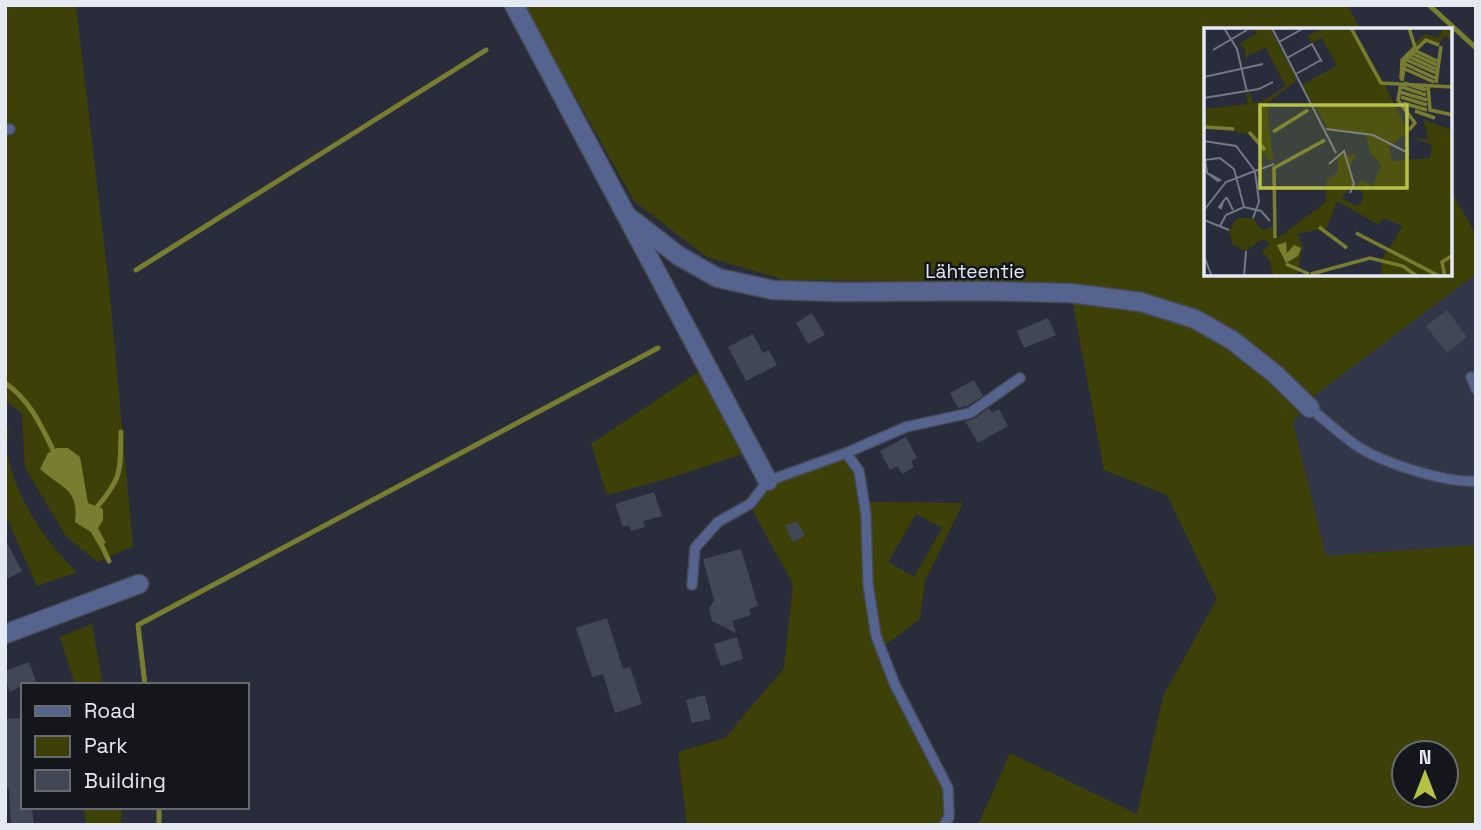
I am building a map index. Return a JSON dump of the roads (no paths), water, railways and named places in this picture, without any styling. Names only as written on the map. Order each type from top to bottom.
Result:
[{"type":"street","name":"Lähteentie","points":[[514,5],[768,481]]},
{"type":"street","name":"Lähteentie","points":[[626,215],[679,256],[718,278],[774,290],[1070,293],[1141,302],[1195,319],[1232,340],[1275,374],[1310,408]]},
{"type":"street","points":[[5,634],[139,584]]},
{"type":"lane","points":[[1471,377],[1476,389]]},
{"type":"lane","points":[[692,585],[695,548],[718,522],[750,504],[768,481],[846,453],[906,427],[970,413],[1020,378]]},
{"type":"lane","points":[[1310,408],[1359,447],[1407,468],[1463,482],[1476,481]]},
{"type":"lane","points":[[846,453],[859,471],[866,515],[868,584],[876,636],[895,685],[948,788],[949,817],[944,825]]},
{"type":"waterway","points":[[1429,5],[1476,48]]},
{"type":"waterway","points":[[136,270],[486,50]]},
{"type":"waterway","points":[[145,683],[138,625],[658,348]]},
{"type":"waterway","points":[[5,383],[28,405],[53,450]]},
{"type":"waterway","points":[[97,507],[116,480],[121,432]]},
{"type":"waterway","points":[[101,544],[109,561]]},
{"type":"waterway","points":[[159,809],[159,825]]}]
